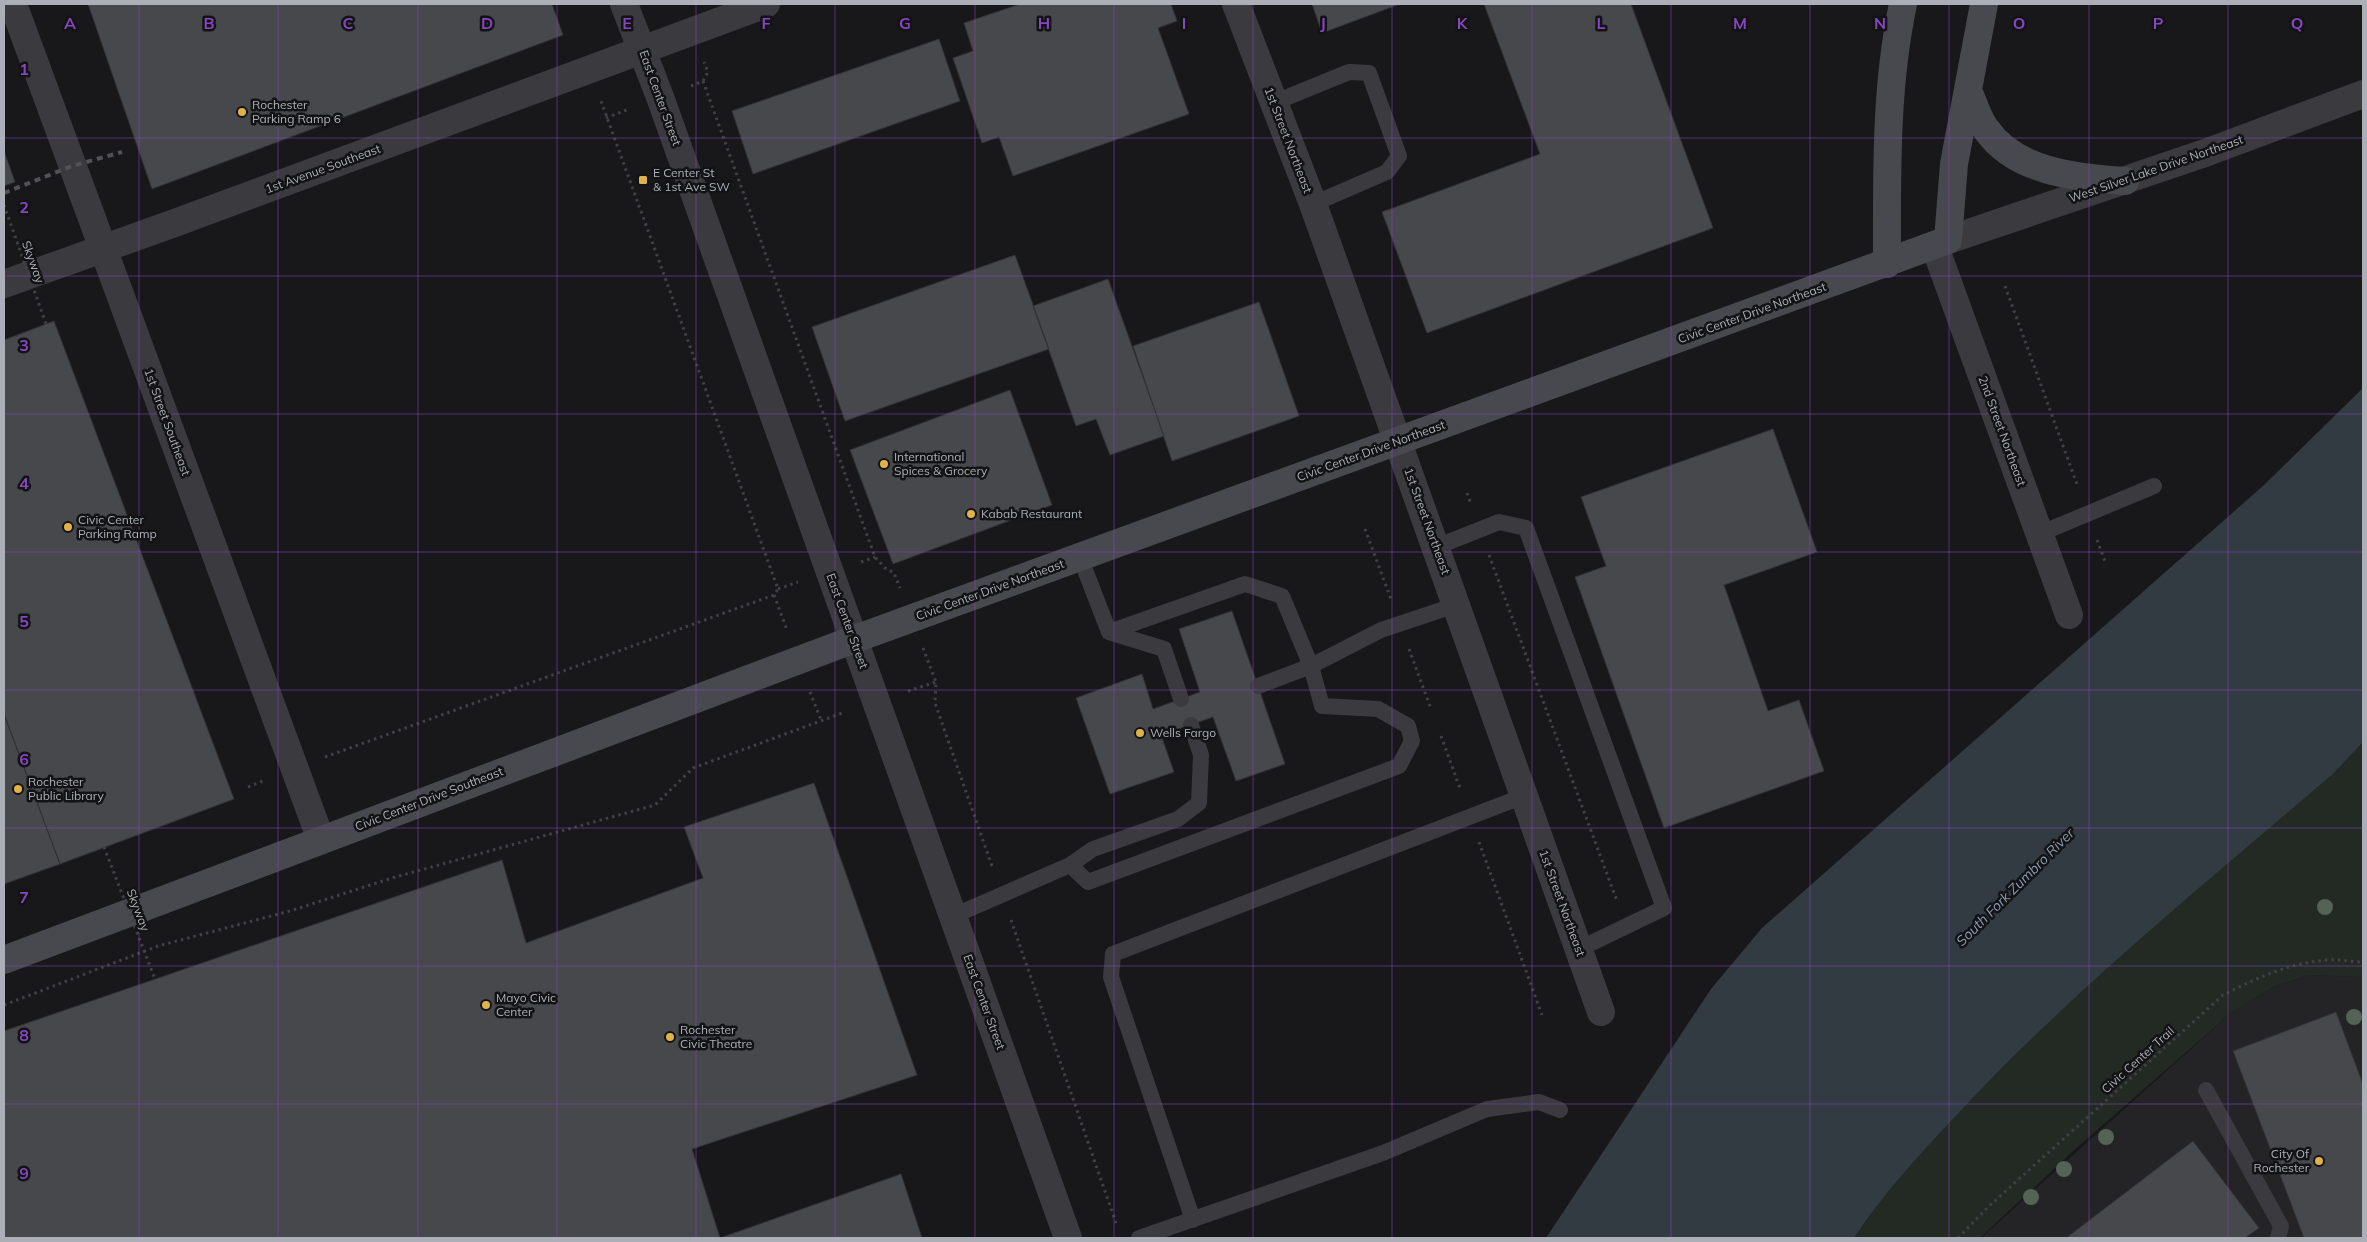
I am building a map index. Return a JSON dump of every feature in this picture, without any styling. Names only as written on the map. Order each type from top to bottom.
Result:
[{"type":"main road","points":[[1887,264],[1892,64],[1903,4]]},
{"type":"main road","points":[[1941,244],[1984,4]]},
{"type":"main road","points":[[1968,91],[1986,129],[2006,151],[2030,164],[2084,177],[2124,180]]},
{"type":"main road","name":"Civic Center Drive Northeast","points":[[855,639],[1941,244]]},
{"type":"main road","name":"Civic Center Drive Southeast","points":[[4,960],[855,639]]},
{"type":"street","name":"1st Street Southeast","points":[[13,4],[321,840]]},
{"type":"street","name":"East Center Street","points":[[624,4],[855,639],[1068,1238]]},
{"type":"street","name":"1st Avenue Southeast","points":[[4,284],[766,4]]},
{"type":"street","name":"1st Street Northeast","points":[[1236,4],[1312,204],[1398,441],[1601,1012]]},
{"type":"street","name":"West Silver Lake Drive Northeast","points":[[1941,244],[2363,94]]},
{"type":"street","name":"2nd Street Northeast","points":[[1941,244],[2039,534],[2069,615]]},
{"type":"lane","points":[[1273,103],[1349,72],[1369,72],[1399,156],[1387,172],[1312,204]]},
{"type":"lane","points":[[2039,534],[2154,486]]},
{"type":"lane","points":[[1436,547],[1499,522],[1526,528],[1664,908],[1579,950]]},
{"type":"lane","points":[[1080,557],[1109,632]]},
{"type":"lane","points":[[1070,865],[1088,882],[1399,766],[1412,741],[1408,726],[1378,710],[1322,706],[1311,666],[1282,596],[1245,584],[1109,632]]},
{"type":"lane","points":[[1258,686],[1311,666],[1382,630],[1456,604]]},
{"type":"lane","points":[[1109,632],[1164,649],[1181,699]]},
{"type":"lane","points":[[954,916],[1070,865],[1094,849],[1178,818],[1199,803],[1201,756],[1191,725]]},
{"type":"lane","points":[[1193,1220],[1111,977],[1112,954],[1524,796]]},
{"type":"lane","points":[[2206,1090],[2281,1226],[2278,1238]]},
{"type":"lane","points":[[1139,1238],[1383,1153],[1487,1109],[1539,1102],[1560,1110]]},
{"type":"path","points":[[703,81],[874,557]]},
{"type":"path","points":[[345,750],[774,595],[778,589],[606,118]]},
{"type":"path","name":"Skyway","points":[[4,205],[46,324]]},
{"type":"path","points":[[2005,286],[2106,564]]},
{"type":"path","points":[[1467,493],[1626,927]]},
{"type":"path","points":[[1365,529],[1434,716]]},
{"type":"path","points":[[936,682],[935,703],[1118,1229]]},
{"type":"path","points":[[4,1005],[158,946],[290,911],[392,878],[655,805],[693,768],[821,720]]},
{"type":"path","points":[[1440,734],[1542,1015]]},
{"type":"path","name":"Skyway","points":[[104,847],[156,979]]},
{"type":"path","name":"Civic Center Trail","points":[[1958,1238],[1988,1207],[2224,995],[2267,974],[2293,966],[2329,960],[2363,962]]},
{"type":"shaded area","points":[[2363,742],[2363,977],[2308,975],[2273,987],[2231,1013],[2072,1152],[1980,1238],[1854,1238],[1880,1201],[1910,1166],[2014,1056],[2148,932],[2334,773]]},
{"type":"shaded area","points":[[2308,975],[2363,977],[2363,1238],[1981,1238],[2231,1013],[2273,987]]},
{"type":"water","name":"South Fork Zumbro River","points":[[2363,388],[2363,742],[2334,773],[2148,932],[2014,1056],[1910,1166],[1880,1201],[1854,1238],[1546,1238],[1711,989],[1762,928],[2264,485]]},
{"type":"building","name":"Rochester Parking Ramp 6","points":[[88,4],[552,4],[563,35],[152,189]]},
{"type":"building","points":[[1020,4],[1171,4],[1177,21],[1158,28],[1189,114],[1013,176],[999,137],[982,143],[953,58],[973,51],[964,23]]},
{"type":"building","points":[[1312,4],[1400,4],[1322,33]]},
{"type":"building","points":[[1484,4],[1631,4],[1713,228],[1427,333],[1382,212],[1540,154]]},
{"type":"building","points":[[939,39],[960,101],[753,174],[732,111]]},
{"type":"building","points":[[4,151],[15,182],[4,186]]},
{"type":"building","points":[[1015,255],[1049,349],[845,421],[812,327]]},
{"type":"building","points":[[1108,279],[1164,436],[1110,455],[1096,419],[1076,426],[1033,306]]},
{"type":"building","points":[[1259,302],[1299,416],[1172,461],[1133,346]]},
{"type":"building","name":"Civic Center Parking Ramp","points":[[54,321],[234,799],[60,864],[4,714],[4,340]]},
{"type":"building","points":[[1010,390],[1052,505],[893,564],[850,450]]},
{"type":"building","points":[[1773,429],[1817,552],[1724,585],[1768,711],[1799,700],[1824,771],[1664,828],[1575,577],[1606,566],[1581,497]]},
{"type":"building","points":[[1232,611],[1285,764],[1236,781],[1213,717],[1161,735],[1174,772],[1110,794],[1076,698],[1142,674],[1153,709],[1200,692],[1179,629]]},
{"type":"building","name":"Rochester Public Library","points":[[4,714],[60,864],[4,884]]},
{"type":"building","name":"Mayo Civic Center","points":[[814,783],[917,1075],[692,1149],[720,1238],[4,1238],[4,1031],[502,860],[526,943],[703,878],[684,827]]},
{"type":"building","name":"City Of Rochester","points":[[2336,1012],[2363,1084],[2363,1238],[2304,1238],[2233,1051]]},
{"type":"building","points":[[2193,1141],[2259,1228],[2245,1238],[2066,1238]]},
{"type":"building","points":[[901,1174],[922,1238],[720,1238]]},
{"type":"railway","points":[[4,193],[72,166],[122,152]]},
{"type":"place","name":"Rochester Parking Ramp 6","points":[[242,112]]},
{"type":"place","name":"E Center St & 1st Ave SW","points":[[643,180]]},
{"type":"place","name":"International Spices & Grocery","points":[[884,464]]},
{"type":"place","name":"Kabab Restaurant","points":[[971,514]]},
{"type":"place","name":"Civic Center Parking Ramp","points":[[68,527]]},
{"type":"place","name":"Wells Fargo","points":[[1140,733]]},
{"type":"place","name":"Rochester Public Library","points":[[18,789]]},
{"type":"place","name":"Mayo Civic Center","points":[[486,1005]]},
{"type":"place","name":"Rochester Civic Theatre","points":[[670,1037]]},
{"type":"place","name":"City Of Rochester","points":[[2319,1161]]}]
